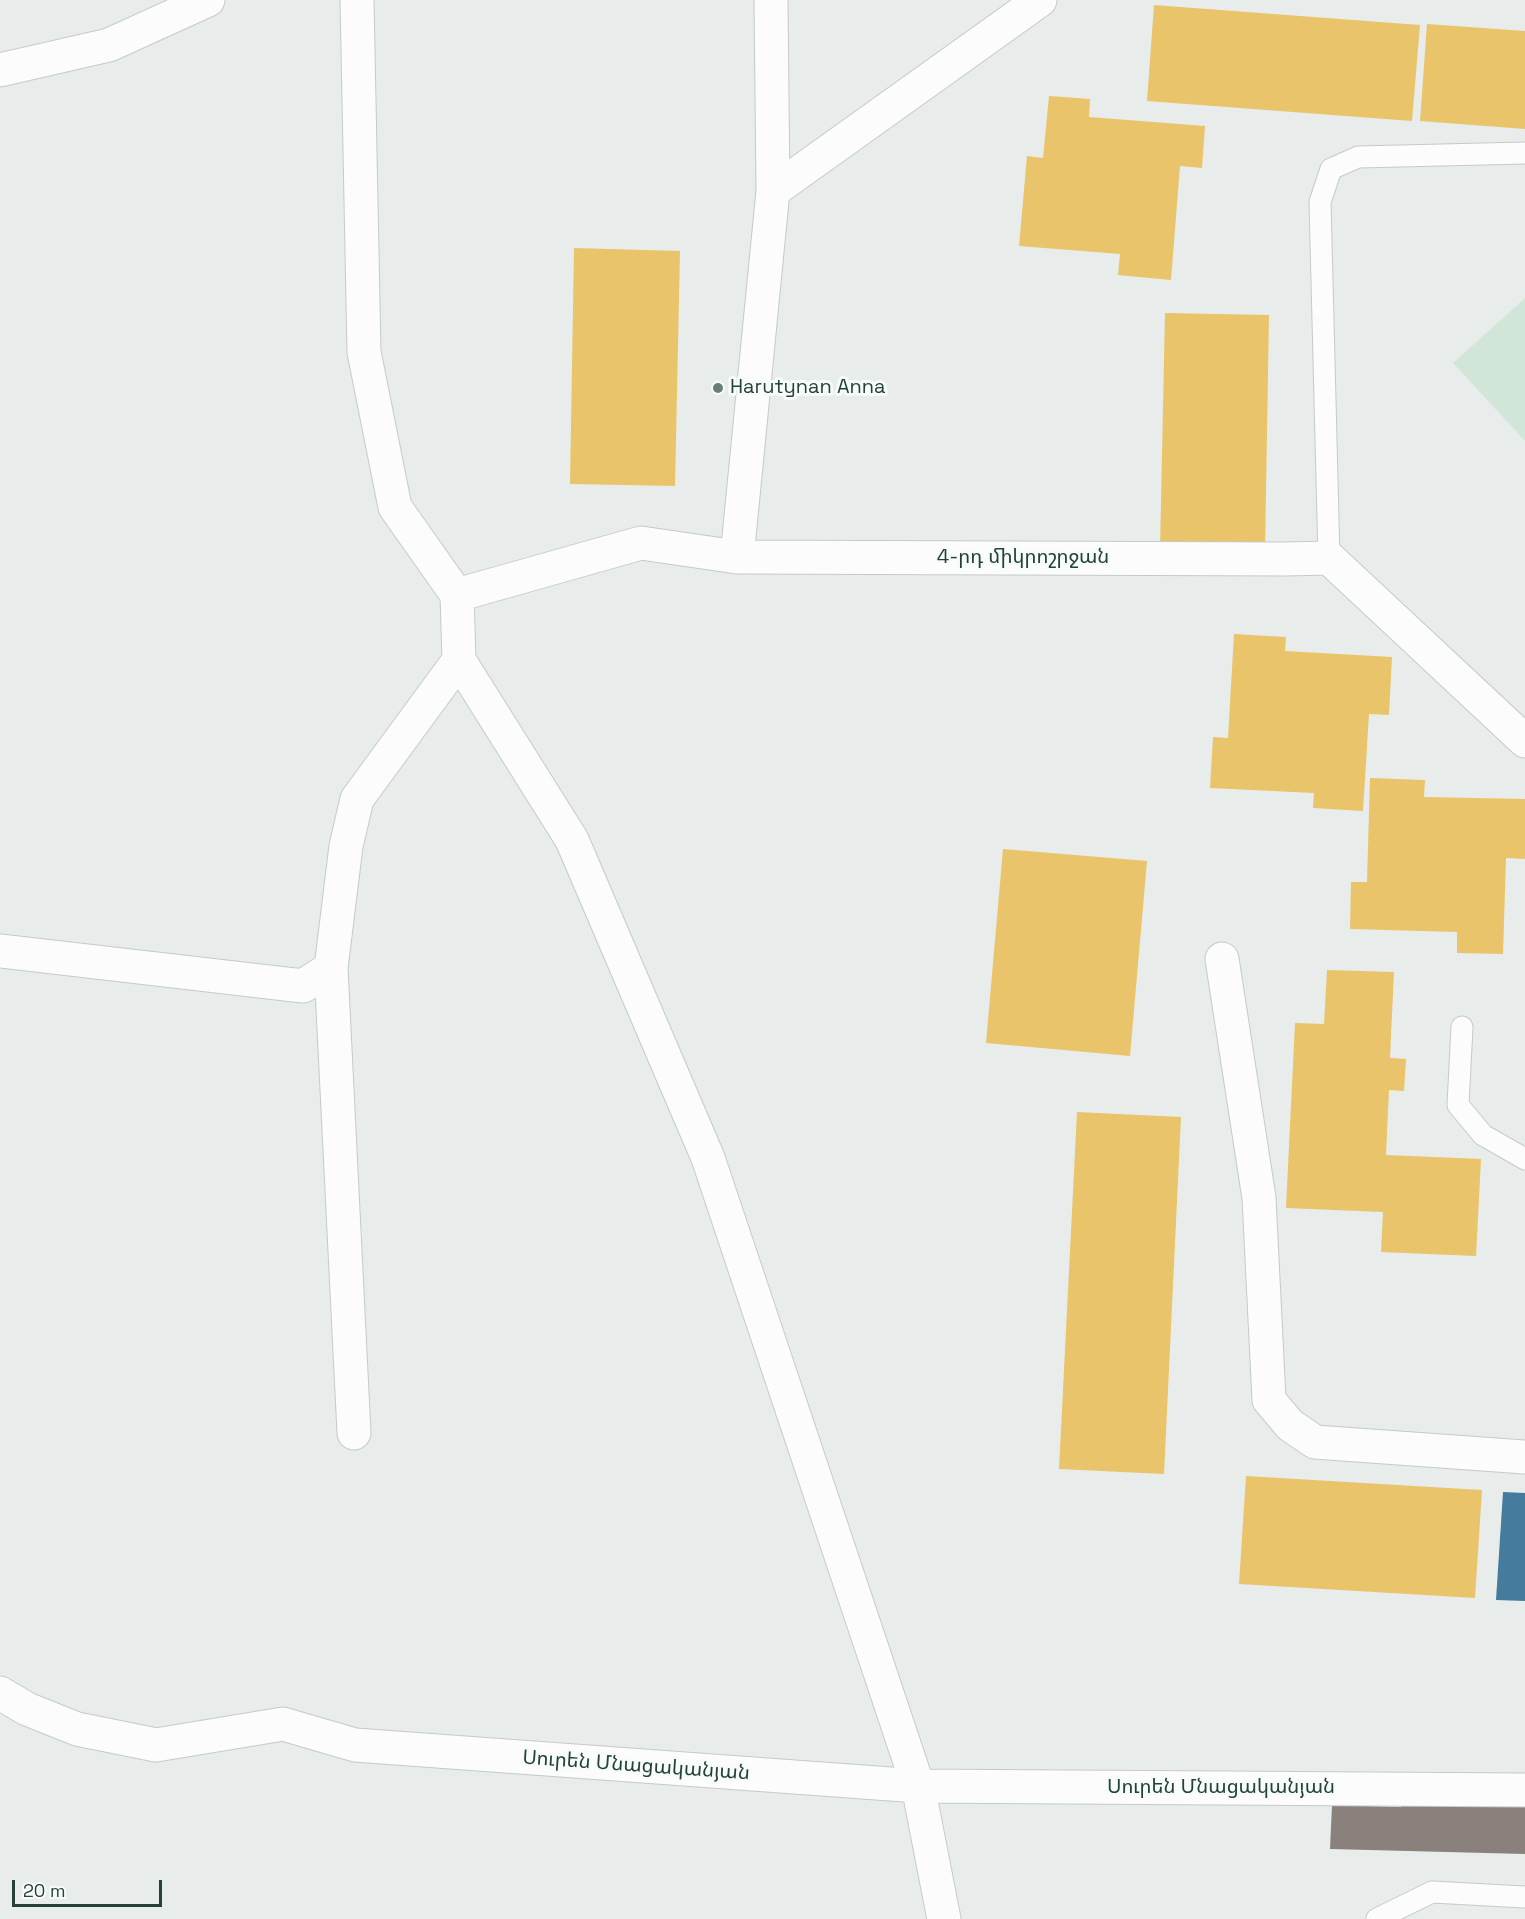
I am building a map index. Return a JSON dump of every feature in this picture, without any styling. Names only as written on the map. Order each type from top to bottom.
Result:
[{"type":"street","points":[[0,70],[109,45],[208,0]]},
{"type":"street","points":[[357,0],[364,352],[395,507],[457,595],[459,660],[572,840],[708,1158],[918,1786],[944,1919]]},
{"type":"street","points":[[737,557],[773,191],[771,0]]},
{"type":"street","points":[[773,191],[1040,0]]},
{"type":"street","name":"4-րդ միկրոշրջան","points":[[457,595],[641,543],[737,557],[1329,558]]},
{"type":"street","points":[[1329,558],[1525,741]]},
{"type":"street","points":[[354,1433],[331,968],[346,846],[357,799],[459,660]]},
{"type":"street","points":[[0,951],[303,986],[331,968]]},
{"type":"street","points":[[1222,959],[1259,1198],[1269,1400],[1290,1425],[1315,1442],[1525,1457]]},
{"type":"street","name":"Սուրեն Մնացականյան","points":[[0,1693],[27,1709],[77,1729],[156,1745],[283,1724],[355,1745],[918,1786],[1525,1790]]},
{"type":"lane","points":[[1329,558],[1320,202],[1331,169],[1358,158],[1525,153]]},
{"type":"lane","points":[[1462,1027],[1458,1105],[1484,1135],[1525,1159]]},
{"type":"lane","points":[[1377,1919],[1432,1892],[1525,1898]]},
{"type":"green space","points":[[1525,298],[1525,441],[1453,363]]},
{"type":"building: Homes","points":[[1154,5],[1420,25],[1412,121],[1147,101]]},
{"type":"building: Homes","points":[[1427,24],[1525,31],[1525,129],[1420,121]]},
{"type":"building: Homes","points":[[1049,96],[1090,99],[1089,117],[1205,126],[1202,168],[1180,166],[1171,280],[1118,275],[1120,254],[1019,246],[1027,156],[1043,158]]},
{"type":"building: Homes","points":[[574,248],[680,251],[675,486],[570,484]]},
{"type":"building: Homes","points":[[1165,313],[1269,315],[1265,551],[1160,549]]},
{"type":"building: Homes","points":[[1234,634],[1286,637],[1285,651],[1392,657],[1389,715],[1369,714],[1363,811],[1313,808],[1314,793],[1210,788],[1213,737],[1228,738]]},
{"type":"building: Homes","points":[[1370,778],[1425,780],[1424,797],[1525,799],[1525,859],[1506,858],[1503,954],[1457,953],[1457,932],[1350,929],[1351,882],[1367,882]]},
{"type":"building: Homes","points":[[1003,849],[1147,861],[1130,1056],[986,1043]]},
{"type":"building: Homes","points":[[1327,970],[1394,972],[1390,1058],[1406,1059],[1404,1091],[1389,1090],[1386,1155],[1481,1159],[1476,1256],[1381,1252],[1383,1212],[1286,1208],[1295,1023],[1324,1024]]},
{"type":"building: Homes","points":[[1077,1112],[1181,1117],[1164,1474],[1059,1469]]},
{"type":"building: Homes","points":[[1246,1476],[1482,1490],[1475,1598],[1239,1584]]},
{"type":"building: Public","points":[[1503,1492],[1525,1493],[1525,1601],[1496,1600]]},
{"type":"building: Industry","points":[[1401,1793],[1525,1796],[1525,1854],[1330,1849],[1332,1805],[1401,1807]]},
{"type":"place","name":"Harutynan Anna","points":[[718,388]]}]
